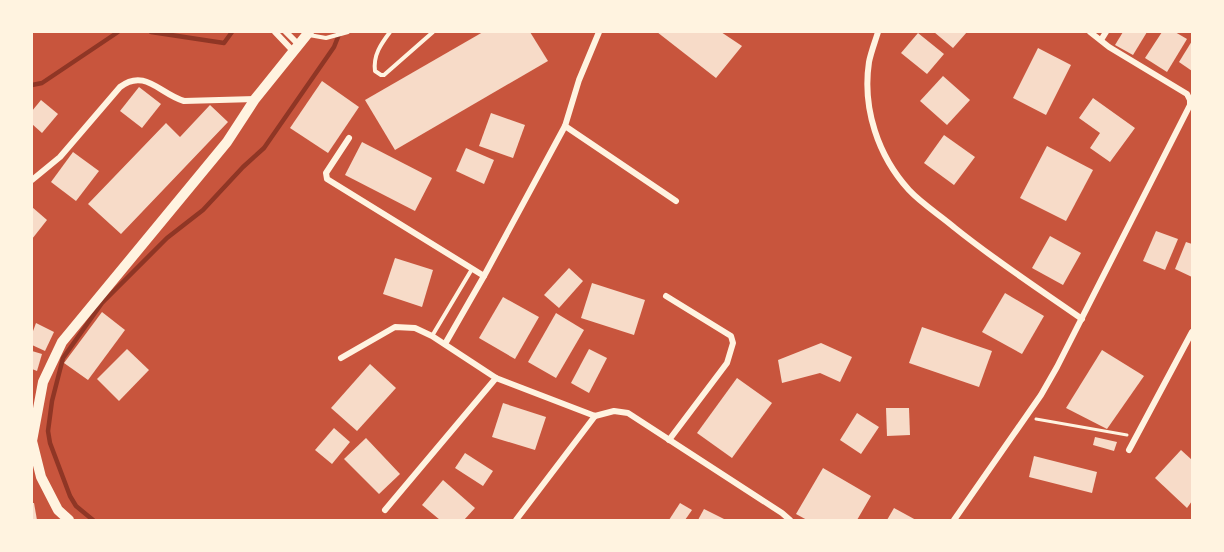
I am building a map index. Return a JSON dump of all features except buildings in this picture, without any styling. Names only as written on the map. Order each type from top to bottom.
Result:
[{"type":"main road","points":[[69,520],[58,510],[41,477],[33,441],[34,423],[43,382],[63,342],[227,142],[255,99],[308,33]]},
{"type":"street","points":[[275,32],[296,47]]},
{"type":"street","points":[[286,32],[296,47]]},
{"type":"street","points":[[445,344],[566,126],[579,80],[599,32]]},
{"type":"street","points":[[878,32],[869,61],[867,88],[876,137],[885,158],[896,175],[910,192],[985,252],[1082,319]]},
{"type":"street","points":[[954,520],[1041,395],[1187,113],[1190,100],[1187,94],[1090,32]]},
{"type":"street","points":[[1101,40],[1106,32]]},
{"type":"street","points":[[32,180],[60,157],[120,87],[136,78],[145,80],[184,101],[255,99]]},
{"type":"street","points":[[566,126],[676,201]]},
{"type":"street","points":[[349,138],[326,173],[327,179],[484,276]]},
{"type":"street","points":[[666,296],[731,336],[733,343],[726,363],[669,440]]},
{"type":"street","points":[[341,358],[395,327],[415,328],[445,344],[496,378],[595,417]]},
{"type":"street","points":[[1129,450],[1192,332]]},
{"type":"street","points":[[385,510],[496,378]]},
{"type":"street","points":[[516,520],[595,417],[614,411],[628,413],[782,513],[789,520]]},
{"type":"lane","points":[[308,33],[326,38],[348,32]]},
{"type":"lane","points":[[390,32],[379,48],[374,62],[375,71],[381,75],[384,75],[433,32]]},
{"type":"lane","points":[[432,336],[472,269]]},
{"type":"path","points":[[1025,417],[1136,437]]},
{"type":"waterway","points":[[32,85],[42,83],[118,32]]},
{"type":"waterway","points":[[151,32],[224,43],[232,32]]},
{"type":"waterway","points":[[93,520],[76,506],[70,496],[50,443],[48,431],[52,401],[63,358],[102,303],[167,238],[203,210],[264,148],[334,47],[340,32]]}]
